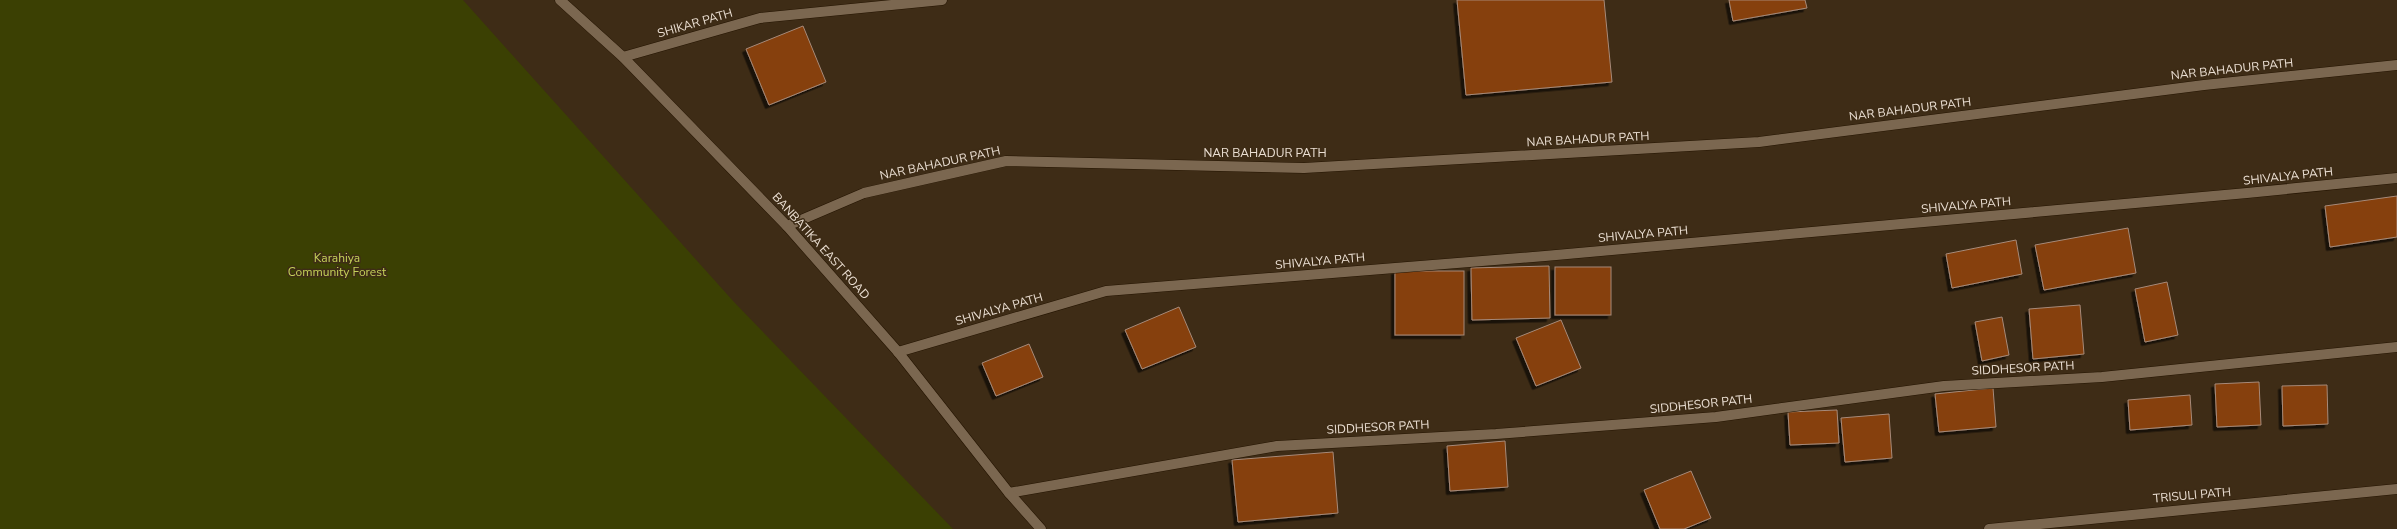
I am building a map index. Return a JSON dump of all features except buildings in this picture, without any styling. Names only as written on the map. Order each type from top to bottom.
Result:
[{"type":"street","name":"BANBATIKA EAST ROAD","points":[[560,0],[623,57],[787,226],[898,352],[1009,493],[1041,529]]},
{"type":"street","name":"SHIKAR PATH","points":[[623,57],[760,18],[942,0]]},
{"type":"street","name":"NAR BAHADUR PATH","points":[[787,226],[864,193],[1006,161],[1304,168],[1759,142],[2204,85],[2397,65]]},
{"type":"street","name":"SHIVALYA PATH","points":[[898,352],[1106,291],[1537,256],[2247,194],[2397,178]]},
{"type":"street","name":"SIDDHESOR PATH","points":[[1009,493],[1277,446],[1504,433],[1716,417],[1944,386],[2102,377],[2397,347]]},
{"type":"street","name":"TRISULI PATH","points":[[1990,529],[2397,489]]},
{"type":"green space","name":"Karahiya Community Forest","points":[[0,0],[463,0],[734,302],[953,529],[0,529]]}]
